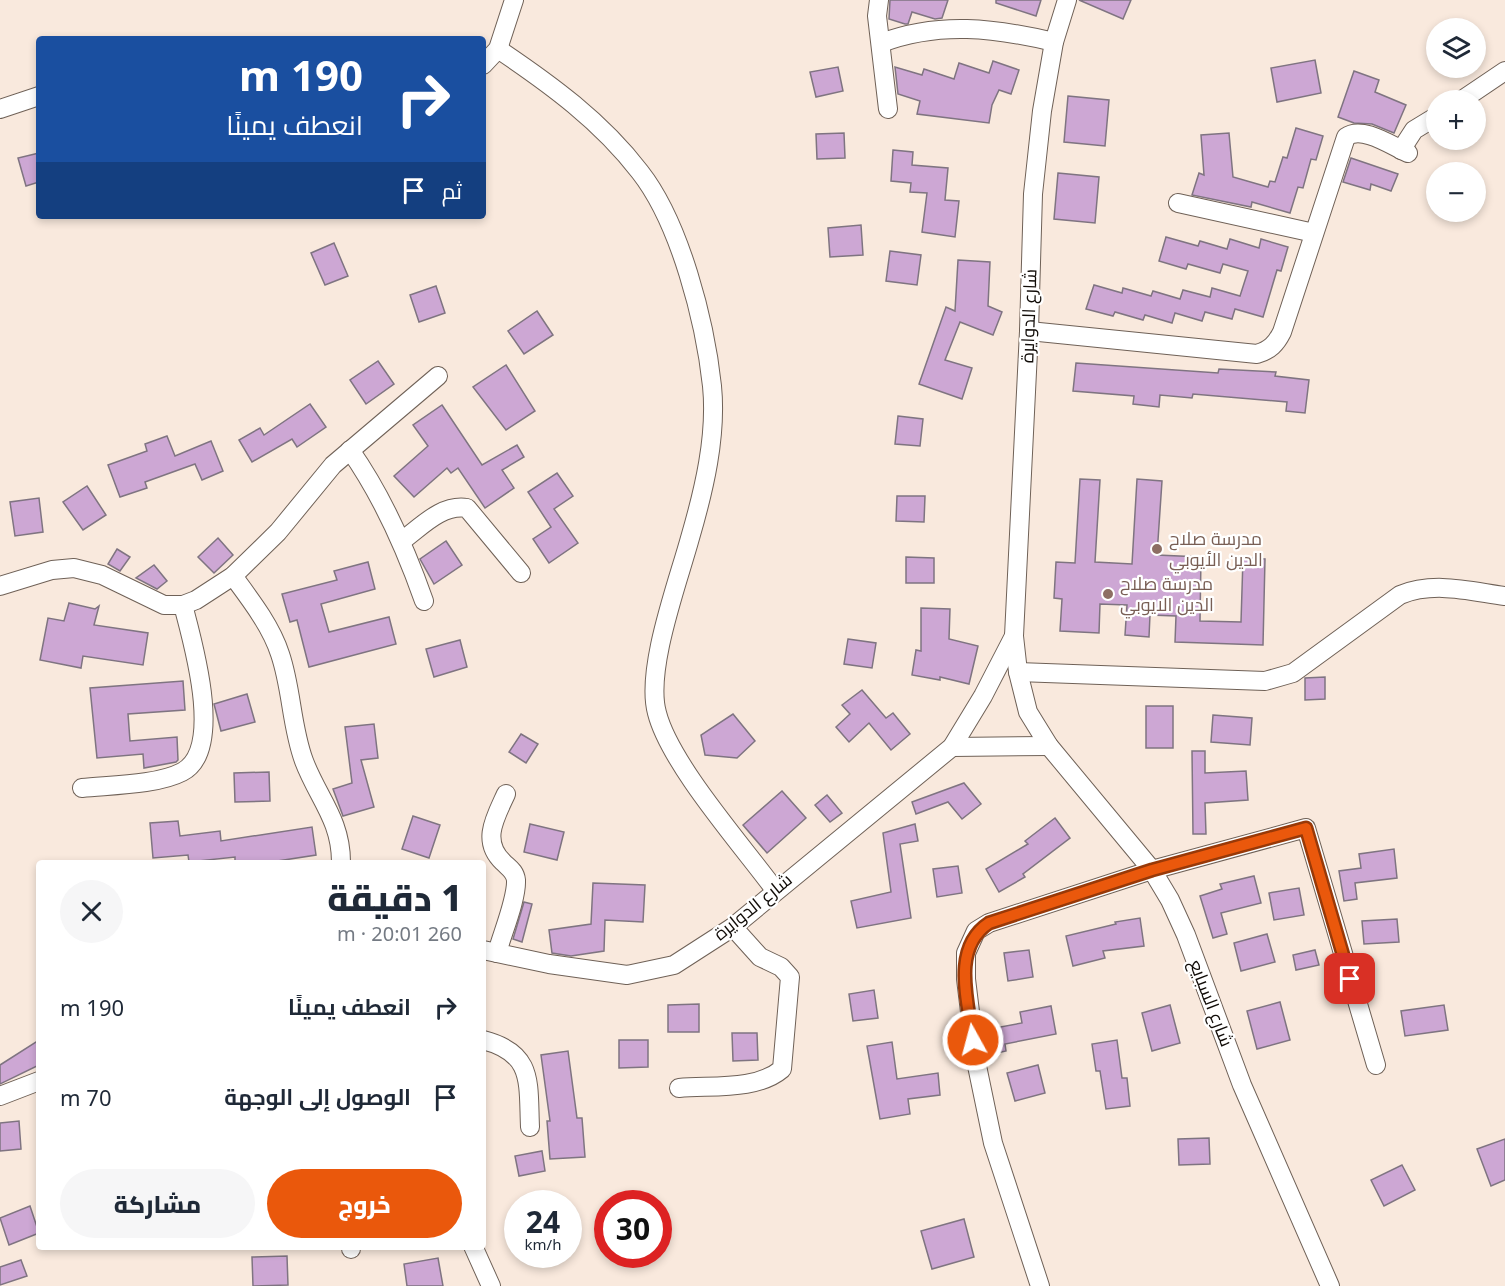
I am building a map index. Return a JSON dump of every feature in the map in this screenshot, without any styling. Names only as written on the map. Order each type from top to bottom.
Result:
[{"type":"street","points":[[486,62],[498,49],[514,0]]},
{"type":"street","points":[[879,0],[877,16],[888,109]]},
{"type":"street","name":"شارع الدوايرة","points":[[1018,672],[1014,636],[1029,331],[1033,194],[1042,111],[1054,42],[1067,0]]},
{"type":"street","points":[[881,43],[903,34],[983,27],[1054,42]]},
{"type":"street","points":[[498,49],[548,83],[600,127],[641,173],[661,206],[679,246],[698,309],[712,387],[710,448],[695,523],[661,646],[655,688],[657,713],[688,773],[775,890]]},
{"type":"street","points":[[1477,90],[1505,71]]},
{"type":"street","points":[[0,109],[36,97]]},
{"type":"street","points":[[1029,331],[1257,354],[1267,351],[1276,343],[1282,332],[1346,137],[1350,134],[1364,134],[1405,151],[1414,130],[1426,123]]},
{"type":"street","points":[[1178,203],[1314,233]]},
{"type":"street","points":[[0,586],[52,570],[74,568],[102,575],[164,605],[183,605],[233,576],[278,532],[333,465],[438,376]]},
{"type":"street","points":[[350,450],[369,478],[403,540],[424,601]]},
{"type":"street","points":[[403,540],[445,509],[454,506],[467,508],[521,573]]},
{"type":"street","points":[[233,576],[256,608],[280,652],[296,738],[311,779],[331,811],[338,831],[341,860]]},
{"type":"street","points":[[1018,672],[1265,681],[1293,673],[1400,595],[1418,588],[1440,586],[1505,596]]},
{"type":"street","points":[[82,788],[167,778],[184,771],[193,762],[202,730],[203,690],[183,605]]},
{"type":"street","name":"شارع الدوايرة","points":[[490,951],[549,964],[627,975],[674,965],[734,927],[775,890],[952,747],[983,696],[1014,636]]},
{"type":"street","name":"شارع السبايع","points":[[1018,672],[1028,712],[1049,746],[1152,870],[1186,934],[1242,1085],[1330,1286]]},
{"type":"street","points":[[952,747],[1049,746]]},
{"type":"street","points":[[490,951],[516,883],[512,869],[493,852],[490,838],[491,828],[506,794]]},
{"type":"street","points":[[1040,1286],[993,1143],[976,1061],[966,979],[966,953],[976,932],[989,923],[1152,870],[1306,828],[1376,1065]]},
{"type":"street","points":[[679,1088],[756,1082],[772,1078],[782,1069],[790,977],[781,967],[760,957],[734,927]]},
{"type":"street","points":[[486,1041],[502,1045],[517,1055],[528,1073],[530,1128]]},
{"type":"street","points":[[0,1096],[36,1082]]},
{"type":"street","points":[[475,1250],[491,1286]]},
{"type":"building","points":[[890,0],[948,0],[942,18],[935,19],[912,12],[908,24],[905,24],[889,19]]},
{"type":"building","points":[[996,0],[1041,0],[1036,16],[996,3]]},
{"type":"building","points":[[1079,0],[1131,0],[1123,19]]},
{"type":"building","points":[[1315,60],[1321,93],[1277,102],[1271,68]]},
{"type":"building","points":[[993,61],[1019,70],[1011,94],[999,90],[992,105],[989,123],[917,114],[920,101],[898,94],[895,67],[922,75],[924,69],[954,79],[959,63],[989,73]]},
{"type":"building","points":[[838,67],[843,91],[816,97],[810,72]]},
{"type":"building","points":[[1354,71],[1379,80],[1375,92],[1406,105],[1394,133],[1372,124],[1354,123],[1338,117]]},
{"type":"building","points":[[1068,96],[1109,100],[1105,146],[1064,142]]},
{"type":"building","points":[[1296,128],[1323,136],[1316,160],[1311,159],[1303,188],[1298,187],[1290,213],[1252,202],[1251,207],[1192,195],[1199,173],[1204,175],[1201,135],[1229,133],[1233,177],[1268,187],[1270,181],[1275,182],[1283,157],[1287,158]]},
{"type":"building","points":[[844,133],[845,158],[817,159],[816,134]]},
{"type":"building","points":[[893,150],[913,152],[912,165],[948,168],[945,200],[959,201],[955,237],[922,232],[927,193],[910,192],[911,183],[891,181]]},
{"type":"building","points":[[36,154],[36,183],[26,186],[18,158]]},
{"type":"building","points":[[1351,158],[1398,174],[1391,191],[1371,184],[1370,190],[1343,182]]},
{"type":"building","points":[[1058,173],[1099,177],[1095,223],[1054,219]]},
{"type":"building","points":[[861,225],[863,255],[830,257],[828,228]]},
{"type":"building","points":[[1166,237],[1198,246],[1200,241],[1227,249],[1230,239],[1259,248],[1261,239],[1288,247],[1281,271],[1277,270],[1263,317],[1235,309],[1232,319],[1205,312],[1202,321],[1175,313],[1172,323],[1145,315],[1143,320],[1115,312],[1113,316],[1086,309],[1094,285],[1122,293],[1123,288],[1151,296],[1153,291],[1180,299],[1183,290],[1210,297],[1212,288],[1240,296],[1248,271],[1223,264],[1220,273],[1188,264],[1186,269],[1159,261]]},
{"type":"building","points":[[334,243],[348,276],[325,285],[311,253]]},
{"type":"building","points":[[890,251],[921,255],[917,285],[886,281]]},
{"type":"building","points":[[958,260],[990,262],[988,306],[1002,312],[993,335],[960,322],[945,360],[972,368],[962,399],[919,384],[946,307],[955,311]]},
{"type":"building","points":[[436,286],[445,313],[419,322],[410,295]]},
{"type":"building","points":[[537,311],[553,335],[524,354],[508,331]]},
{"type":"building","points":[[378,361],[394,384],[366,404],[350,380]]},
{"type":"building","points":[[1076,363],[1218,373],[1219,369],[1276,372],[1275,376],[1309,380],[1305,413],[1286,411],[1287,402],[1193,394],[1192,398],[1160,395],[1159,407],[1133,404],[1134,396],[1073,391]]},
{"type":"building","points":[[506,365],[535,411],[506,430],[473,387]]},
{"type":"building","points":[[310,404],[326,427],[297,447],[292,439],[252,462],[239,440],[260,428],[264,435]]},
{"type":"building","points":[[442,405],[482,465],[517,445],[524,457],[502,470],[514,488],[485,508],[458,468],[451,473],[447,468],[414,497],[394,476],[428,446],[413,425]]},
{"type":"building","points":[[898,416],[923,419],[920,446],[895,444]]},
{"type":"building","points":[[167,436],[175,456],[211,441],[223,471],[202,480],[195,464],[145,482],[147,488],[120,497],[108,465],[147,451],[145,444]]},
{"type":"building","points":[[557,473],[573,496],[554,509],[578,543],[549,563],[533,539],[551,527],[528,492]]},
{"type":"building","points":[[1080,479],[1100,480],[1095,562],[1132,564],[1137,479],[1162,481],[1157,555],[1201,557],[1200,621],[1241,622],[1243,558],[1265,559],[1263,645],[1175,642],[1176,616],[1150,615],[1149,637],[1125,635],[1127,605],[1100,604],[1099,633],[1060,631],[1062,599],[1054,598],[1056,562],[1075,563]]},
{"type":"building","points":[[87,486],[106,515],[83,530],[63,502]]},
{"type":"building","points":[[897,496],[925,496],[924,522],[896,521]]},
{"type":"building","points":[[39,498],[43,532],[15,536],[10,502]]},
{"type":"building","points":[[218,538],[233,555],[214,573],[198,557]]},
{"type":"building","points":[[446,541],[462,565],[434,584],[420,559]]},
{"type":"building","points":[[117,549],[130,557],[120,571],[108,564]]},
{"type":"building","points":[[906,557],[934,558],[934,583],[906,583]]},
{"type":"building","points":[[368,562],[375,589],[321,604],[329,632],[389,617],[396,644],[309,667],[297,620],[290,622],[282,594],[337,580],[334,571]]},
{"type":"building","points":[[154,565],[167,581],[157,589],[136,578]]},
{"type":"building","points":[[69,603],[95,609],[99,606],[94,625],[148,633],[143,665],[83,656],[81,668],[40,660],[48,618],[64,621]]},
{"type":"building","points":[[921,608],[950,609],[949,639],[978,646],[969,684],[940,677],[940,680],[912,675],[916,650],[921,651]]},
{"type":"building","points":[[848,639],[876,643],[872,668],[844,664]]},
{"type":"building","points":[[460,640],[467,667],[434,677],[426,649]]},
{"type":"building","points":[[1325,677],[1325,699],[1305,700],[1305,678]]},
{"type":"building","points":[[183,681],[185,710],[128,714],[130,741],[177,737],[178,760],[176,762],[144,768],[143,754],[97,758],[90,688]]},
{"type":"building","points":[[862,690],[886,718],[893,713],[910,734],[891,750],[869,723],[849,742],[836,727],[850,714],[842,705]]},
{"type":"building","points":[[247,694],[255,722],[221,731],[214,704]]},
{"type":"building","points":[[1146,706],[1173,706],[1173,748],[1146,748]]},
{"type":"building","points":[[733,714],[755,741],[737,758],[705,755],[701,735]]},
{"type":"building","points":[[1213,715],[1252,718],[1250,745],[1211,742]]},
{"type":"building","points":[[374,724],[378,758],[361,760],[374,807],[343,816],[333,789],[352,783],[345,727]]},
{"type":"building","points":[[521,734],[538,744],[526,763],[509,752]]},
{"type":"building","points":[[1192,751],[1205,751],[1205,773],[1246,771],[1248,800],[1205,803],[1206,834],[1193,834]]},
{"type":"building","points":[[269,772],[270,801],[235,802],[234,773]]},
{"type":"building","points":[[964,783],[981,804],[962,819],[948,802],[916,814],[912,802]]},
{"type":"building","points":[[782,791],[806,818],[767,853],[743,825]]},
{"type":"building","points":[[827,795],[842,813],[830,822],[815,805]]},
{"type":"building","points":[[413,816],[440,825],[429,858],[402,849]]},
{"type":"building","points":[[1055,818],[1070,838],[1023,874],[1025,877],[999,892],[986,869],[1028,844],[1025,841]]},
{"type":"building","points":[[178,821],[180,836],[220,831],[221,841],[312,827],[316,855],[284,860],[235,860],[235,857],[189,860],[188,855],[153,858],[150,823]]},
{"type":"building","points":[[530,824],[564,832],[557,860],[524,852]]},
{"type":"building","points":[[915,824],[918,841],[900,844],[911,918],[857,928],[851,901],[891,892],[883,833]]},
{"type":"building","points":[[1394,849],[1397,878],[1355,883],[1357,899],[1344,901],[1339,871],[1361,868],[1359,854]]},
{"type":"building","points":[[958,866],[962,893],[937,897],[933,869]]},
{"type":"building","points":[[1254,876],[1261,903],[1221,913],[1227,934],[1213,938],[1200,896],[1222,889],[1220,884]]},
{"type":"building","points":[[593,883],[645,885],[643,922],[605,920],[604,951],[571,956],[552,953],[549,930],[591,924]]},
{"type":"building","points":[[1299,888],[1304,915],[1274,920],[1269,893]]},
{"type":"building","points":[[524,902],[532,904],[522,942],[513,939]]},
{"type":"building","points":[[1140,918],[1144,946],[1103,951],[1105,958],[1073,966],[1066,936],[1116,924],[1115,922]]},
{"type":"building","points":[[1397,919],[1399,942],[1364,944],[1362,921]]},
{"type":"building","points":[[1267,934],[1275,962],[1241,971],[1234,943]]},
{"type":"building","points":[[1029,950],[1033,977],[1008,981],[1004,953]]},
{"type":"building","points":[[1315,950],[1319,965],[1296,970],[1293,955]]},
{"type":"building","points":[[874,990],[878,1018],[853,1021],[849,994]]},
{"type":"building","points":[[1280,1002],[1290,1040],[1257,1049],[1247,1011]]},
{"type":"building","points":[[699,1004],[699,1032],[668,1032],[668,1005]]},
{"type":"building","points":[[1170,1005],[1180,1043],[1152,1051],[1142,1013]]},
{"type":"building","points":[[1444,1005],[1448,1030],[1405,1036],[1401,1011]]},
{"type":"building","points":[[1051,1006],[1056,1034],[1005,1044],[1006,1051],[988,1055],[984,1030],[1022,1023],[1020,1012]]},
{"type":"building","points":[[732,1033],[757,1033],[758,1060],[733,1061]]},
{"type":"building","points":[[619,1040],[648,1040],[648,1067],[619,1068]]},
{"type":"building","points":[[1117,1040],[1122,1078],[1127,1078],[1130,1106],[1106,1109],[1100,1071],[1096,1071],[1092,1044]]},
{"type":"building","points":[[36,1042],[36,1066],[0,1084],[0,1065]]},
{"type":"building","points":[[892,1042],[897,1079],[938,1073],[940,1095],[908,1099],[910,1114],[880,1119],[867,1046]]},
{"type":"building","points":[[568,1051],[577,1118],[582,1118],[585,1157],[550,1159],[547,1121],[550,1121],[541,1055]]},
{"type":"building","points":[[1038,1065],[1045,1093],[1015,1101],[1007,1073]]},
{"type":"building","points":[[19,1121],[21,1149],[0,1151],[0,1123]]},
{"type":"building","points":[[1209,1138],[1210,1164],[1179,1165],[1178,1139]]},
{"type":"building","points":[[1505,1139],[1505,1180],[1491,1186],[1477,1149]]},
{"type":"building","points":[[542,1151],[545,1171],[519,1176],[515,1156]]},
{"type":"building","points":[[1402,1165],[1415,1190],[1384,1206],[1371,1180]]},
{"type":"building","points":[[30,1206],[36,1224],[36,1234],[9,1245],[0,1218]]},
{"type":"building","points":[[964,1219],[974,1257],[932,1269],[921,1231]]},
{"type":"building","points":[[287,1256],[288,1285],[253,1286],[252,1257]]},
{"type":"building","points":[[438,1258],[443,1286],[407,1286],[404,1264]]},
{"type":"building","points":[[21,1260],[27,1276],[0,1285],[0,1267]]},
{"type":"place","name":"مدرسة صلاح الدين الأيوبي","points":[[1157,549]]},
{"type":"place","name":"مدرسة صلاح الدين الايوبي","points":[[1108,594]]},
{"type":"route","points":[[973,1040],[966,979],[966,953],[976,932],[989,923],[1152,870],[1306,828],[1350,979]]}]
